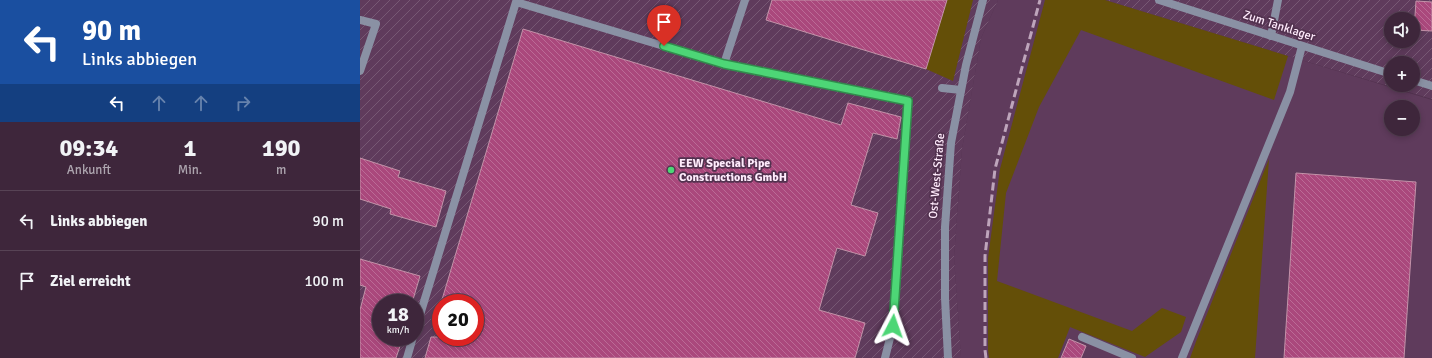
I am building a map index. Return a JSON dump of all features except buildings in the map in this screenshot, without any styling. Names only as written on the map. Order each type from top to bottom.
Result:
[{"type":"street","points":[[724,64],[745,0]]},
{"type":"street","name":"Ost-West-Straße","points":[[948,358],[945,298],[945,227],[950,143],[966,65],[983,0]]},
{"type":"street","name":"Zum Tanklager","points":[[1159,0],[1384,72]]},
{"type":"street","points":[[1271,36],[1278,0]]},
{"type":"street","points":[[424,302],[516,2],[724,64],[908,101],[893,326],[885,358]]},
{"type":"street","points":[[360,20],[376,24],[360,71]]},
{"type":"street","points":[[1182,358],[1290,92],[1302,46]]},
{"type":"street","points":[[1420,82],[1432,86]]},
{"type":"street","points":[[942,88],[961,90]]},
{"type":"street","points":[[1082,337],[1132,358]]},
{"type":"street","points":[[407,358],[410,346]]},
{"type":"shaded area","points":[[360,0],[998,0],[981,38],[962,149],[954,257],[961,358],[360,358]]},
{"type":"shaded area","points":[[947,0],[973,0],[953,81],[926,69]]},
{"type":"shaded area","points":[[998,0],[1105,0],[1384,85],[1384,92],[1406,92],[1432,100],[1432,358],[961,358],[954,257],[962,149],[981,38]]},
{"type":"shaded area","points":[[1045,0],[1105,0],[1288,56],[1274,100],[1081,30],[1039,107],[1006,193],[997,281],[1132,331],[1162,308],[1186,317],[1181,332],[1145,357],[1070,327],[1058,358],[989,358],[988,258],[1000,169]]},
{"type":"shaded area","points":[[1105,0],[1432,0],[1432,99],[1409,92],[1420,92],[1420,56],[1384,56],[1384,85]]},
{"type":"shaded area","points":[[1269,159],[1255,358],[1190,358],[1197,339]]},
{"type":"railway","points":[[986,358],[985,256],[995,169],[1040,0]]},
{"type":"place","name":"EEW Special Pipe Constructions GmbH","points":[[671,170]]},
{"type":"route","points":[[664,46],[724,64],[908,101],[893,326]]}]
